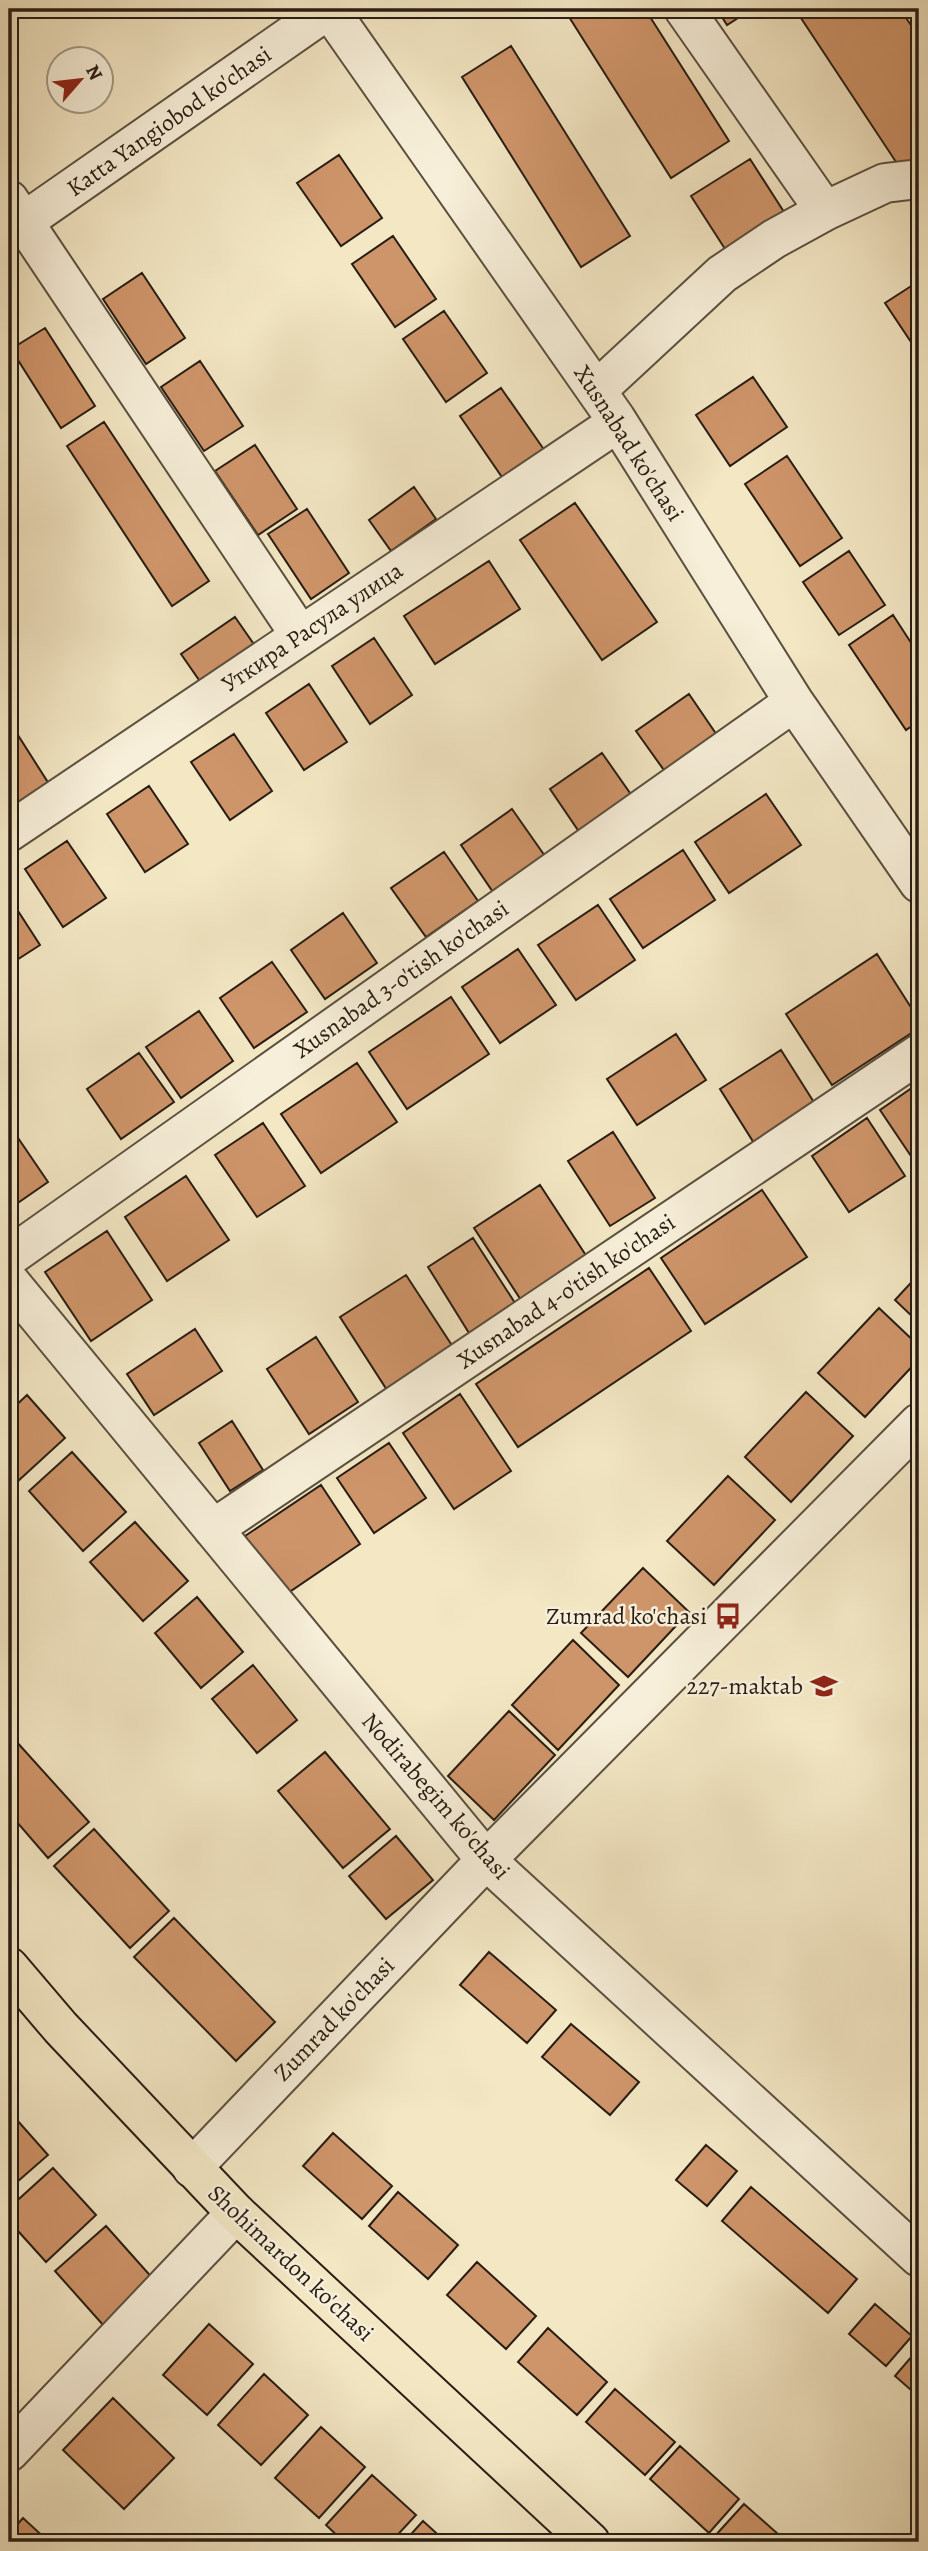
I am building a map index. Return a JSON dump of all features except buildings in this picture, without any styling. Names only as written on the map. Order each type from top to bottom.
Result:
[{"type":"main road","name":"Shohimardon ko'chasi","points":[[9,1967],[61,2028],[236,2213],[590,2542]]},
{"type":"street","name":"Katta Yangiobod ko'chasi","points":[[14,218],[329,9]]},
{"type":"street","name":"Xusnabad ko'chasi","points":[[329,9],[597,390],[794,702],[919,883]]},
{"type":"street","points":[[684,9],[825,211]]},
{"type":"street","points":[[597,390],[722,274],[774,239],[885,183],[919,179]]},
{"type":"street","points":[[14,218],[300,635]]},
{"type":"street","name":"Уткира Расула улица","points":[[9,832],[617,423]]},
{"type":"street","name":"Xusnabad 3-o'tish ko'chasi","points":[[9,1257],[794,702]]},
{"type":"street","name":"Xusnabad 4-o'tish ko'chasi","points":[[214,1529],[919,1054]]},
{"type":"street","name":"Nodirabegim ko'chasi","points":[[9,1281],[486,1860],[919,2257]]},
{"type":"street","name":"Zumrad ko'chasi","points":[[192,2168],[486,1860],[919,1423]]},
{"type":"street","points":[[9,2452],[236,2213]]},
{"type":"place","name":"Zumrad ko'chasi","points":[[728,1616]]},
{"type":"place","name":"227-maktab","points":[[824,1686]]}]
